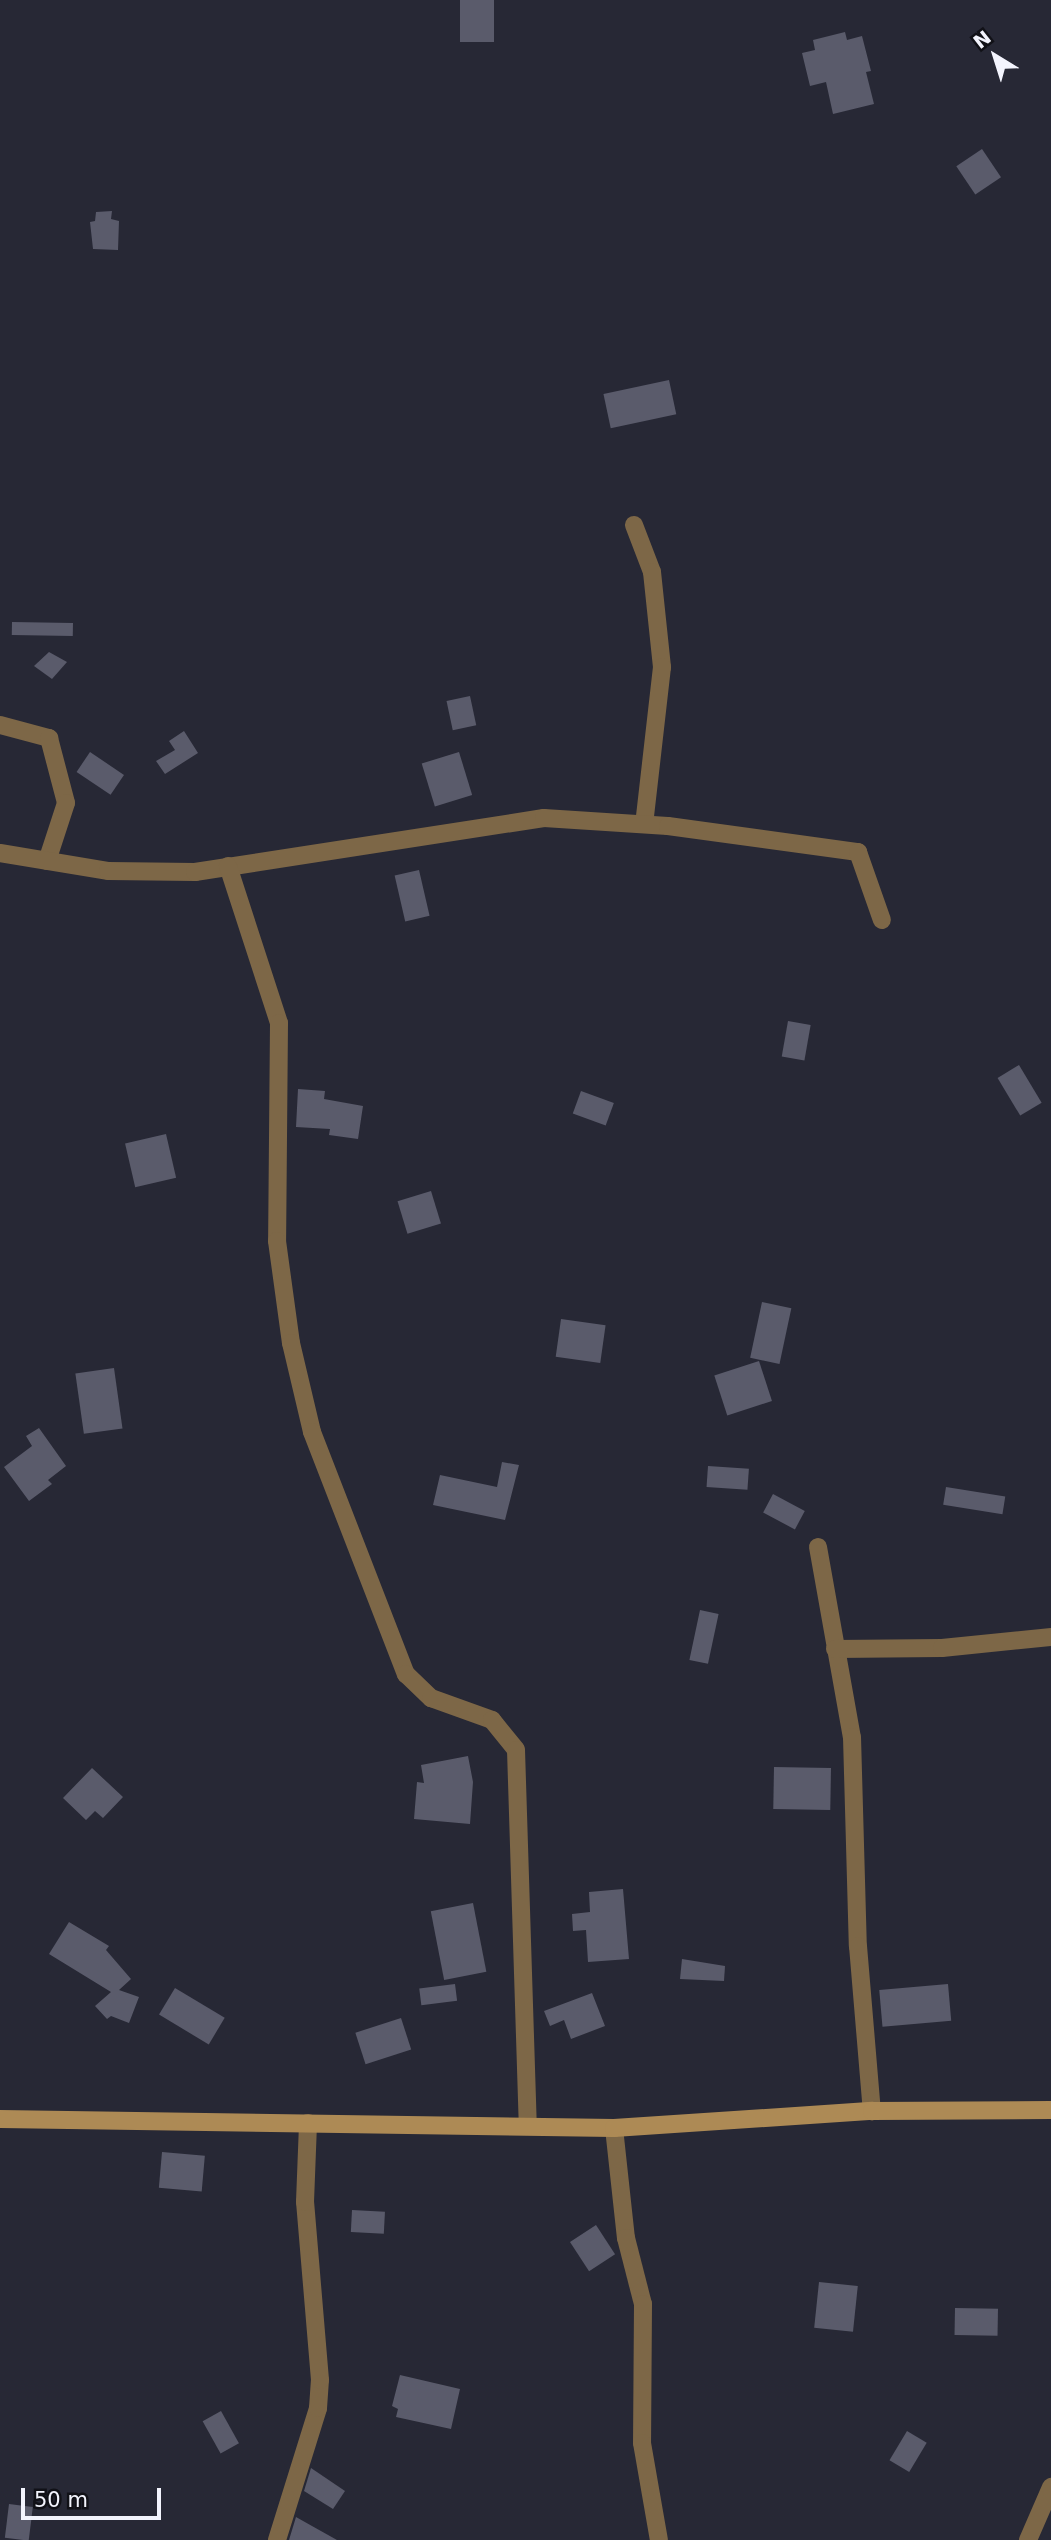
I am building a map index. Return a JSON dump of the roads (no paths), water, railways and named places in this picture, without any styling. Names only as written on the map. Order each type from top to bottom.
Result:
[{"type":"main road","points":[[0,2119],[614,2128],[872,2111],[1051,2110]]},
{"type":"street","points":[[634,526],[652,572],[662,667],[644,824]]},
{"type":"street","points":[[0,725],[49,738],[66,803],[47,861]]},
{"type":"street","points":[[0,853],[108,871],[195,872],[544,818],[644,824],[858,852],[882,919]]},
{"type":"street","points":[[228,866],[279,1023],[277,1241],[291,1343],[312,1432],[406,1674],[431,1698],[492,1720],[516,1750],[528,2125]]},
{"type":"street","points":[[818,1547],[852,1737],[858,1946],[872,2111]]},
{"type":"street","points":[[835,1649],[942,1648],[1051,1637]]},
{"type":"street","points":[[277,2540],[318,2408],[320,2380],[305,2202],[308,2123]]},
{"type":"street","points":[[614,2128],[626,2238],[643,2304],[642,2443],[659,2540]]},
{"type":"street","points":[[1028,2540],[1051,2487]]}]
